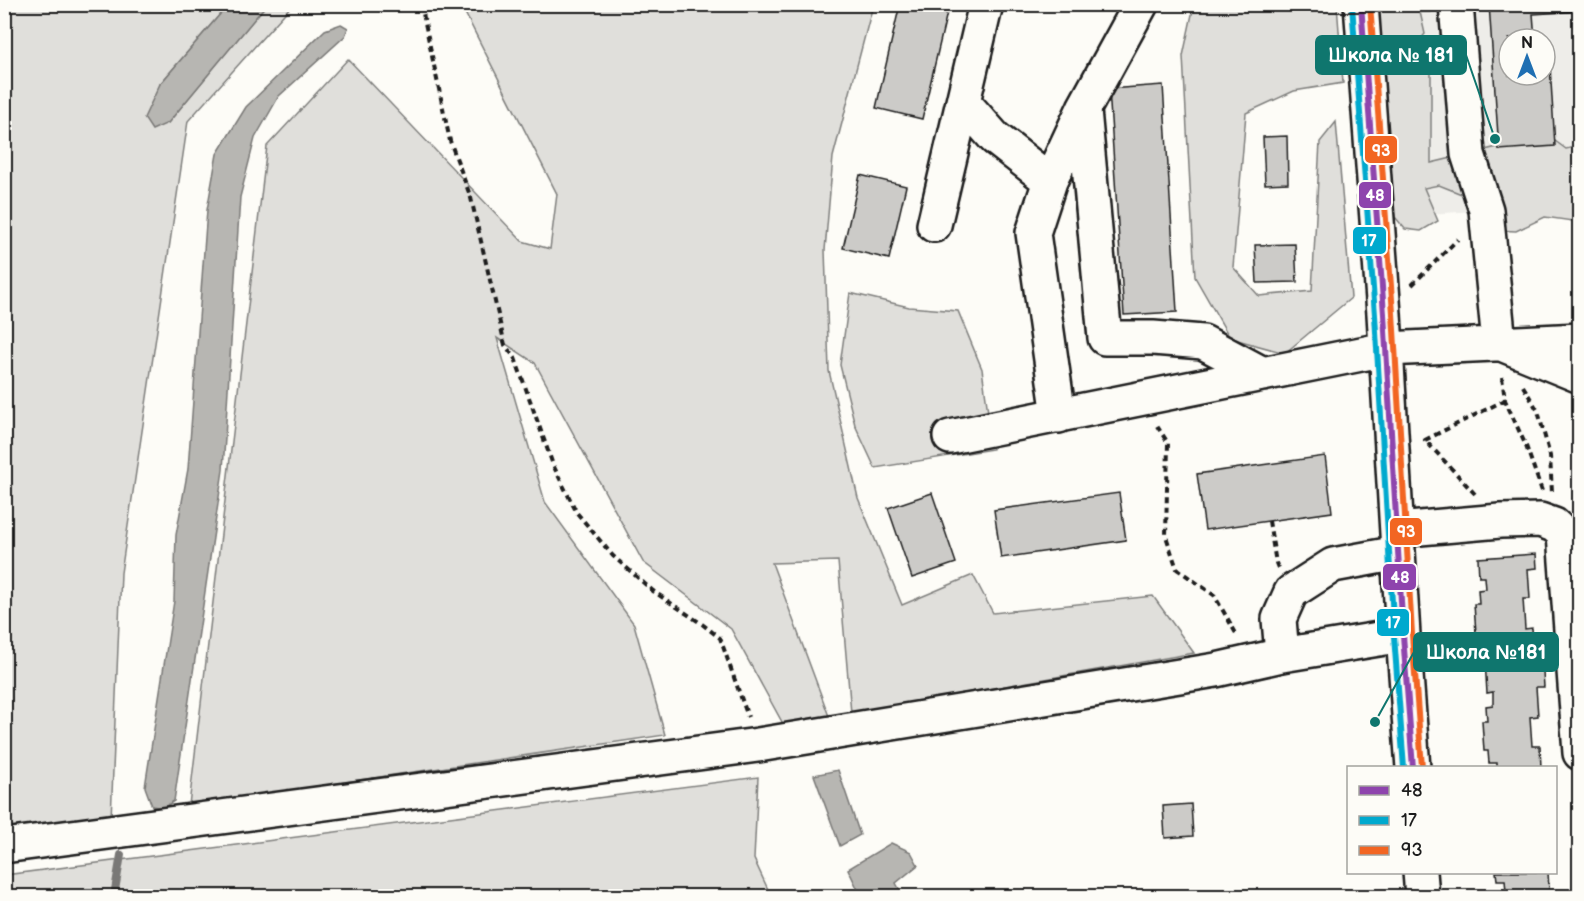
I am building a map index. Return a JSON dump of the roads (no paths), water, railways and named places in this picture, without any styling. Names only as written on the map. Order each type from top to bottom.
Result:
[{"type":"street","points":[[934,225],[986,4]]},
{"type":"street","points":[[1361,4],[1384,314],[1413,766]]},
{"type":"street","points":[[1456,4],[1468,154],[1486,210],[1499,344]]},
{"type":"street","points":[[1059,416],[1033,233],[1050,181],[1084,108],[1138,6]]},
{"type":"street","points":[[964,103],[994,138],[1050,181]]},
{"type":"street","points":[[1084,108],[1105,338],[1153,338],[1203,342],[1263,374]]},
{"type":"street","points":[[950,437],[1386,349],[1573,338]]},
{"type":"street","points":[[1499,344],[1580,376]]},
{"type":"street","points":[[1266,658],[1292,592],[1333,565],[1398,542],[1500,520],[1540,520],[1554,525],[1564,534],[1580,753]]},
{"type":"street","points":[[4,846],[758,745],[1216,670],[1266,658],[1403,635]]},
{"type":"street","points":[[1420,874],[1422,897]]},
{"type":"waterway","points":[[114,896],[121,855]]},
{"type":"place","name":"Школа № 181","points":[[1495,139]]},
{"type":"place","name":"Школа №181","points":[[1375,722]]}]
